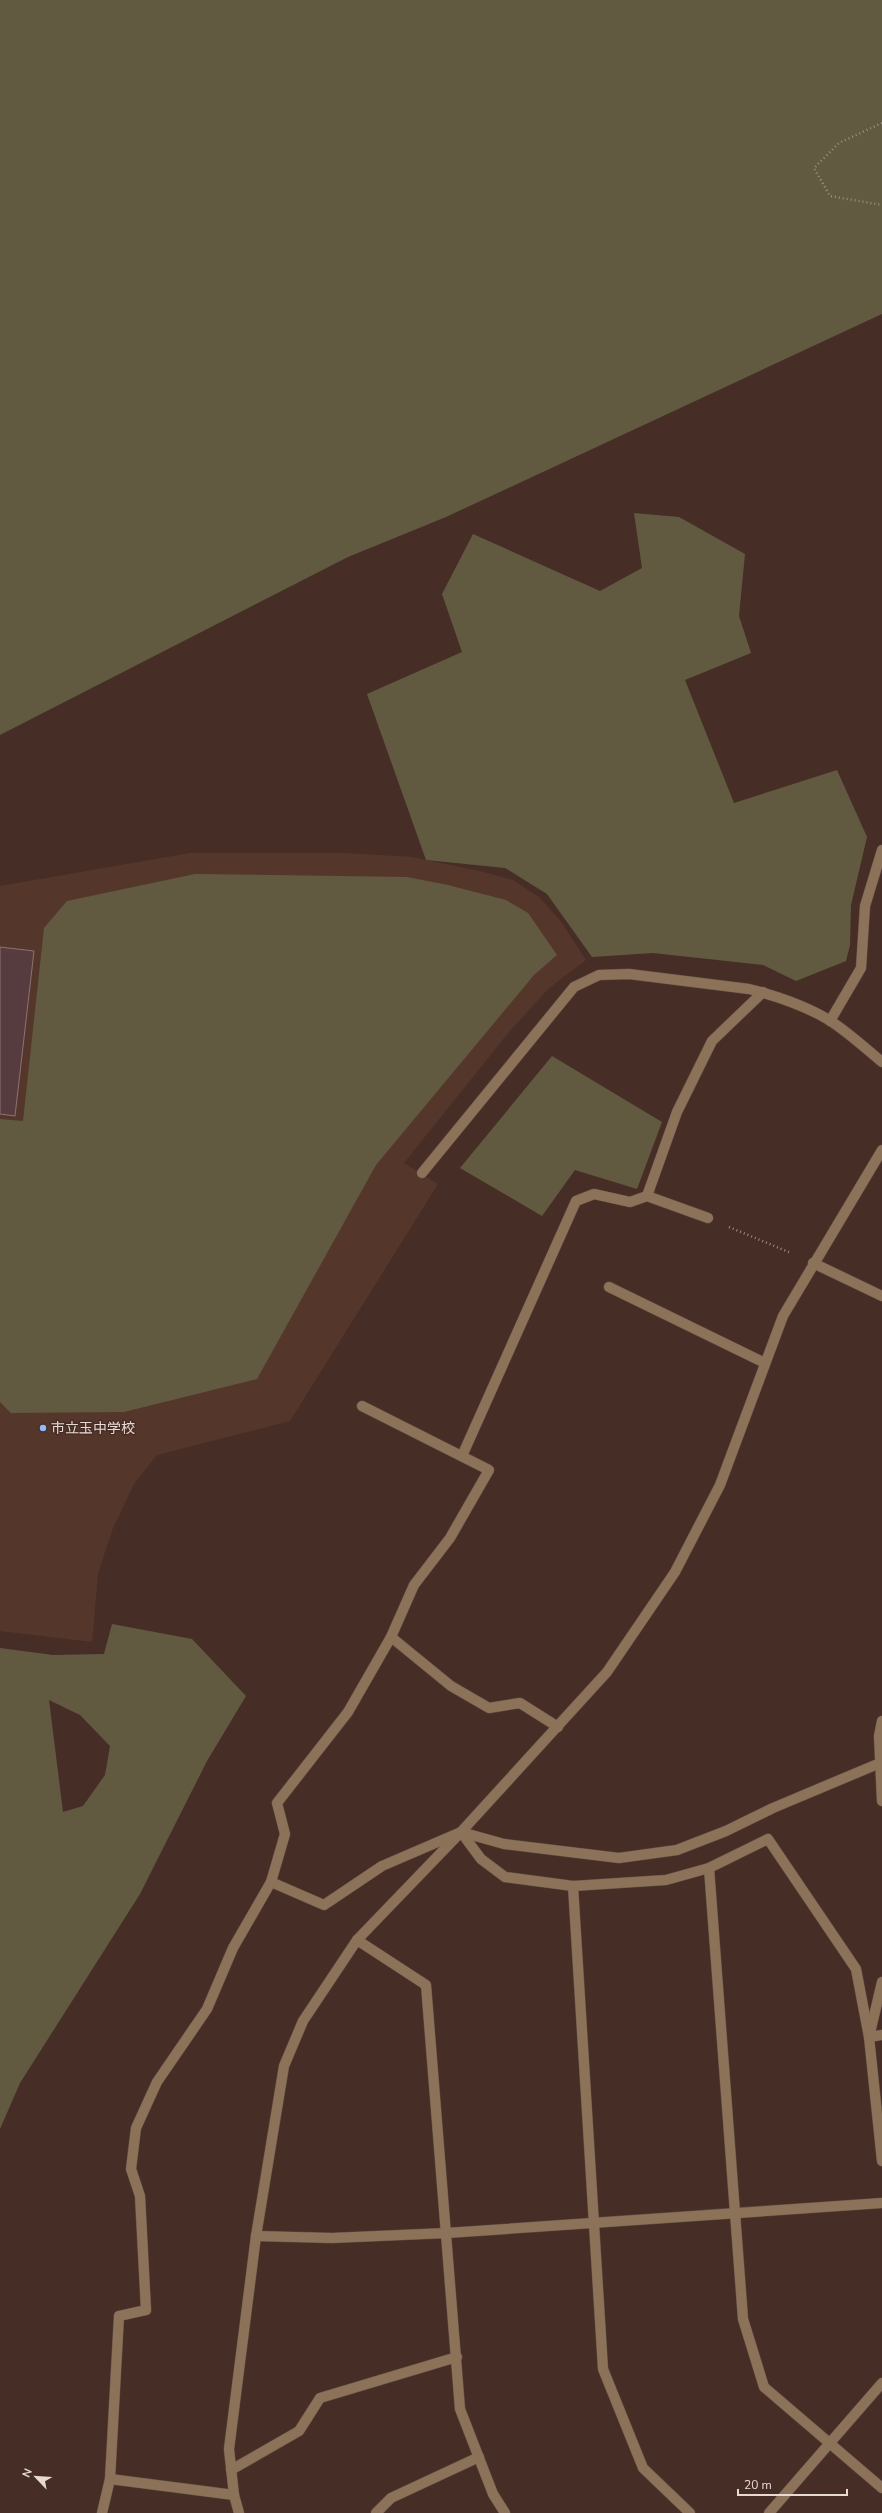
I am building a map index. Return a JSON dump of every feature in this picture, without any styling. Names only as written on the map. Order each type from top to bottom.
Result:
[{"type":"street","points":[[830,1021],[861,968],[865,906],[882,850]]},
{"type":"street","points":[[422,1173],[574,987],[599,975],[629,974],[749,988],[763,992],[794,1002],[830,1021],[882,1062]]},
{"type":"street","points":[[648,1196],[677,1112],[712,1041],[763,992]]},
{"type":"street","points":[[239,2513],[234,2495],[229,2449],[256,2236],[284,2066],[303,2020],[357,1940],[461,1832],[607,1672],[675,1572],[720,1485],[783,1316],[813,1263],[882,1150]]},
{"type":"street","points":[[462,1456],[576,1201],[594,1194],[630,1202],[648,1196],[708,1218]]},
{"type":"street","points":[[813,1263],[882,1296]]},
{"type":"street","points":[[609,1287],[765,1363]]},
{"type":"street","points":[[102,2513],[110,2479],[118,2316],[146,2310],[140,2196],[131,2169],[136,2128],[157,2082],[206,2009],[233,1948],[271,1882],[285,1834],[277,1803],[348,1712],[391,1638],[414,1585],[450,1538],[489,1470],[362,1406]]},
{"type":"street","points":[[391,1638],[451,1686],[489,1708],[520,1703],[558,1727]]},
{"type":"street","points":[[882,1721],[879,1736],[882,1801]]},
{"type":"street","points":[[271,1882],[324,1905],[382,1866],[461,1832],[504,1844],[619,1858],[677,1850],[726,1831],[773,1808],[880,1763]]},
{"type":"street","points":[[461,1832],[481,1859],[505,1877],[573,1886],[666,1880],[709,1868],[768,1839],[856,1969],[869,2037],[882,2162]]},
{"type":"street","points":[[709,1868],[743,2319],[764,2388],[882,2488]]},
{"type":"street","points":[[573,1886],[603,2369],[642,2468],[690,2513]]},
{"type":"street","points":[[357,1940],[426,1985],[460,2409],[493,2494],[505,2513]]},
{"type":"street","points":[[869,2037],[882,1982]]},
{"type":"street","points":[[869,2037],[882,2035]]},
{"type":"street","points":[[256,2236],[332,2238],[447,2233],[882,2203]]},
{"type":"street","points":[[231,2470],[299,2431],[320,2398],[456,2357]]},
{"type":"street","points":[[769,2513],[882,2383]]},
{"type":"street","points":[[376,2513],[391,2498],[479,2457]]},
{"type":"street","points":[[110,2479],[234,2495]]},
{"type":"path","points":[[882,123],[839,143],[814,168],[830,196],[882,205]]},
{"type":"path","points":[[708,1218],[813,1263]]},
{"type":"shaded area","points":[[0,0],[882,0],[882,314],[446,517],[348,557],[0,735]]},
{"type":"shaded area","points":[[634,513],[679,517],[745,554],[739,616],[751,653],[685,680],[734,803],[837,770],[867,837],[851,905],[850,945],[846,961],[796,981],[763,965],[653,953],[592,957],[547,894],[505,868],[426,860],[367,694],[462,652],[442,594],[473,534],[600,591],[642,568]]},
{"type":"shaded area","points":[[190,853],[344,853],[412,857],[484,872],[513,880],[539,897],[560,920],[586,960],[548,989],[509,1032],[404,1163],[438,1184],[290,1421],[157,1455],[135,1482],[113,1528],[98,1573],[92,1642],[0,1631],[0,886]]},
{"type":"shaded area","points":[[195,874],[407,877],[448,885],[506,900],[528,913],[557,955],[534,975],[376,1165],[257,1379],[124,1412],[11,1413],[0,1402],[0,1119],[23,1121],[44,928],[67,901]]},
{"type":"shaded area","points":[[552,1056],[662,1122],[637,1189],[575,1170],[542,1216],[460,1168]]},
{"type":"shaded area","points":[[112,1624],[192,1639],[246,1696],[207,1761],[140,1894],[20,2083],[0,2129],[0,1648],[53,1655],[104,1654]],"holes":[[[49,1700],[80,1715],[110,1746],[105,1775],[83,1806],[63,1812]]]},
{"type":"building","points":[[0,947],[34,951],[15,1116],[0,1114]]},
{"type":"place","name":"市立玉中学校","points":[[43,1428]]}]
